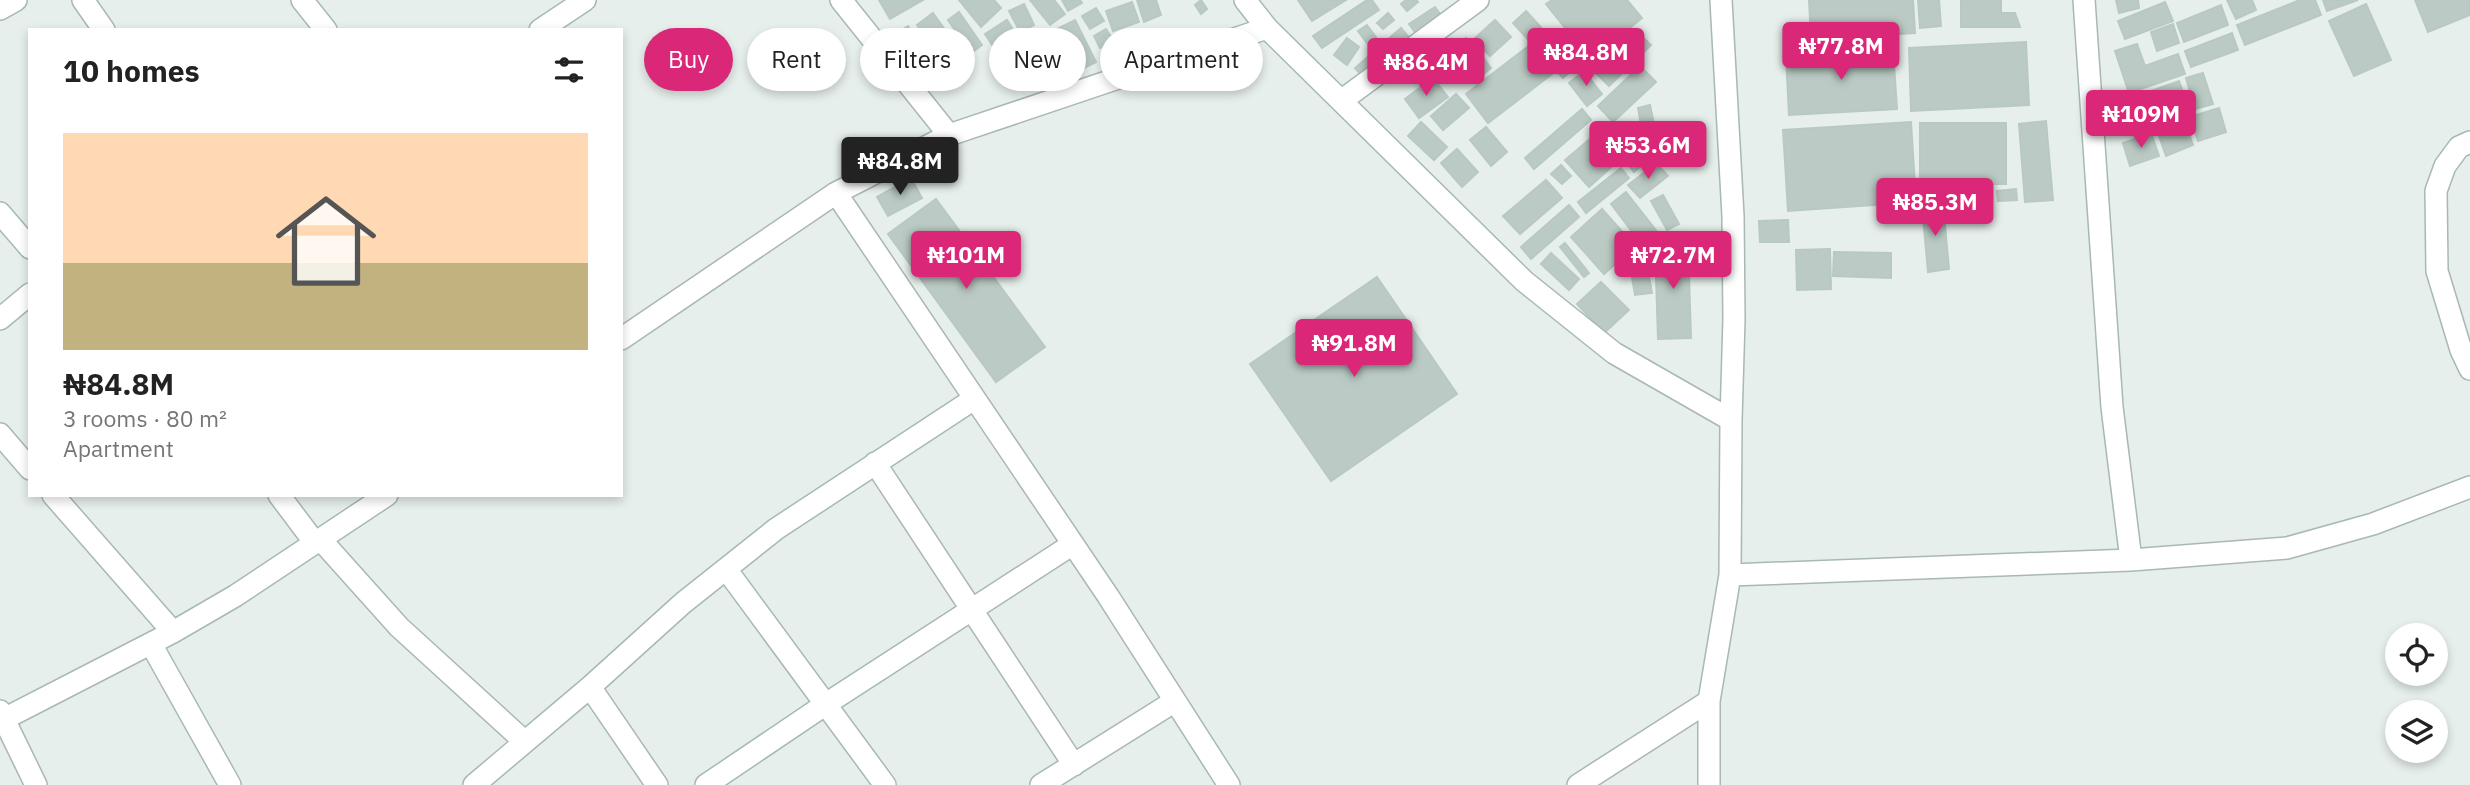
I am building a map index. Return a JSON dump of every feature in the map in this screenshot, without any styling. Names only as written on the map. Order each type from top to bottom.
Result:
[{"type":"street","points":[[0,9],[16,0]]},
{"type":"street","points":[[83,0],[103,28]]},
{"type":"street","points":[[302,0],[324,28]]},
{"type":"street","points":[[543,28],[585,0]]},
{"type":"street","points":[[841,0],[949,135]]},
{"type":"street","points":[[1245,0],[1267,28],[1524,281],[1614,353],[1731,420]]},
{"type":"street","points":[[1341,101],[1478,0]]},
{"type":"street","points":[[1709,785],[1709,701],[1730,575],[1734,319],[1732,216],[1721,0]]},
{"type":"street","points":[[2084,0],[2112,407],[2131,560]]},
{"type":"street","points":[[623,338],[836,193],[949,135],[1267,28]]},
{"type":"street","points":[[2470,142],[2459,146],[2445,166],[2437,191],[2437,271],[2461,350],[2470,369]]},
{"type":"street","points":[[836,193],[1073,544],[1229,785]]},
{"type":"street","points":[[0,213],[28,246]]},
{"type":"street","points":[[0,318],[28,296]]},
{"type":"street","points":[[474,785],[590,687],[683,603],[776,528],[974,399]]},
{"type":"street","points":[[0,434],[28,467]]},
{"type":"street","points":[[875,463],[1074,765]]},
{"type":"street","points":[[1730,575],[2131,560],[2287,548],[2373,524],[2470,487]]},
{"type":"street","points":[[55,497],[173,632]]},
{"type":"street","points":[[281,497],[318,542],[399,627],[525,743]]},
{"type":"street","points":[[36,785],[2,717],[173,632],[234,596],[384,497]]},
{"type":"street","points":[[706,785],[1073,544]]},
{"type":"street","points":[[726,569],[885,785]]},
{"type":"street","points":[[151,644],[230,785]]},
{"type":"street","points":[[590,687],[657,785]]},
{"type":"street","points":[[1041,785],[1175,701]]},
{"type":"street","points":[[1578,785],[1709,701]]},
{"type":"building","points":[[879,0],[923,0],[890,19]]},
{"type":"building","points":[[959,0],[994,0],[1001,8],[981,27]]},
{"type":"building","points":[[1030,0],[1054,0],[1065,14],[1050,25]]},
{"type":"building","points":[[1062,0],[1080,0],[1082,3],[1068,11]]},
{"type":"building","points":[[1137,0],[1156,0],[1161,15],[1144,22]]},
{"type":"building","points":[[1201,0],[1207,9],[1201,14],[1195,5]]},
{"type":"building","points":[[1298,0],[1346,0],[1312,21]]},
{"type":"building","points":[[1367,0],[1372,0],[1379,10],[1322,48],[1313,36]]},
{"type":"building","points":[[1406,0],[1418,2],[1407,11],[1401,4]]},
{"type":"building","points":[[1552,0],[1627,0],[1642,18],[1590,59],[1546,4]]},
{"type":"building","points":[[1809,0],[1913,0],[1915,33],[1811,39]]},
{"type":"building","points":[[1918,0],[1939,0],[1941,26],[1920,28]]},
{"type":"building","points":[[1961,0],[2001,0],[2001,13],[2015,13],[2020,27],[1961,27]]},
{"type":"building","points":[[2116,0],[2138,0],[2139,8],[2119,13]]},
{"type":"building","points":[[2227,0],[2252,0],[2256,10],[2236,19]]},
{"type":"building","points":[[2300,0],[2315,0],[2321,15],[2245,45],[2237,25]]},
{"type":"building","points":[[2323,0],[2358,0],[2327,11]]},
{"type":"building","points":[[2415,0],[2470,0],[2470,15],[2428,32]]},
{"type":"building","points":[[1132,2],[1139,22],[1122,28],[1112,28],[1106,11]]},
{"type":"building","points":[[2165,2],[2173,21],[2125,39],[2118,21]]},
{"type":"building","points":[[1024,4],[1034,25],[1018,28],[1009,11]]},
{"type":"building","points":[[2366,4],[2391,60],[2354,76],[2329,21]]},
{"type":"building","points":[[2221,5],[2228,25],[2184,42],[2177,23]]},
{"type":"building","points":[[1435,7],[1443,18],[1417,35],[1409,24]]},
{"type":"building","points":[[1096,8],[1104,21],[1090,29],[1082,16]]},
{"type":"building","points":[[1526,11],[1576,66],[1563,78],[1513,23]]},
{"type":"building","points":[[959,12],[970,28],[954,28],[948,20]]},
{"type":"building","points":[[933,13],[944,28],[919,28],[917,25]]},
{"type":"building","points":[[1388,13],[1394,20],[1383,29],[1377,23]]},
{"type":"building","points":[[1007,20],[1012,28],[994,28]]},
{"type":"building","points":[[1075,20],[1079,28],[1059,28]]},
{"type":"building","points":[[1495,20],[1511,37],[1490,56],[1474,39]]},
{"type":"building","points":[[2173,24],[2179,43],[2157,51],[2151,32]]},
{"type":"building","points":[[1367,25],[1378,40],[1369,46],[1358,31]]},
{"type":"building","points":[[1401,28],[1411,40],[1365,79],[1355,68]]},
{"type":"building","points":[[1636,31],[1651,45],[1609,86],[1595,72]]},
{"type":"building","points":[[1100,32],[1100,48],[1094,36]]},
{"type":"building","points":[[2232,33],[2238,50],[2191,67],[2185,51]]},
{"type":"building","points":[[975,35],[982,45],[975,50]]},
{"type":"building","points":[[1347,38],[1359,47],[1347,65],[1334,55]]},
{"type":"building","points":[[1466,38],[1477,54],[1445,76],[1434,61]]},
{"type":"building","points":[[1086,42],[1096,62],[1086,67]]},
{"type":"building","points":[[2026,42],[2029,105],[1911,111],[1909,48]]},
{"type":"building","points":[[2137,44],[2145,66],[2178,54],[2185,74],[2129,93],[2115,51]]},
{"type":"building","points":[[1530,45],[1552,74],[1488,123],[1466,94]]},
{"type":"building","points":[[1893,49],[1897,109],[1789,115],[1786,56]]},
{"type":"building","points":[[1481,55],[1491,68],[1477,79],[1466,67]]},
{"type":"building","points":[[1640,66],[1656,82],[1613,122],[1598,106]]},
{"type":"building","points":[[1584,71],[1602,94],[1587,106],[1569,83]]},
{"type":"building","points":[[2203,73],[2213,104],[2195,109],[2186,78]]},
{"type":"building","points":[[1433,78],[1448,97],[1419,118],[1405,99]]},
{"type":"building","points":[[2179,81],[2190,112],[2127,133],[2117,103]]},
{"type":"building","points":[[1456,94],[1469,108],[1443,130],[1431,116]]},
{"type":"building","points":[[1650,105],[1657,139],[1644,141],[1638,108]]},
{"type":"building","points":[[2219,108],[2226,132],[2198,141],[2190,117]]},
{"type":"building","points":[[1582,109],[1591,120],[1534,169],[1525,158]]},
{"type":"building","points":[[2184,120],[2193,145],[2166,156],[2157,130]]},
{"type":"building","points":[[2046,121],[2053,200],[2025,202],[2019,124]]},
{"type":"building","points":[[1421,122],[1447,147],[1434,160],[1408,136]]},
{"type":"building","points":[[1911,122],[1916,202],[1788,211],[1783,130]]},
{"type":"building","points":[[1920,123],[2006,123],[2006,184],[1920,184]]},
{"type":"building","points":[[1486,127],[1507,152],[1491,166],[1470,140]]},
{"type":"building","points":[[1604,127],[1627,153],[1589,187],[1565,160]]},
{"type":"building","points":[[2151,133],[2159,156],[2130,166],[2123,143]]},
{"type":"building","points":[[1643,146],[1652,156],[1634,172],[1626,162]]},
{"type":"building","points":[[1457,149],[1478,172],[1462,187],[1441,163]]},
{"type":"building","points":[[1656,163],[1668,176],[1640,198],[1628,185]]},
{"type":"building","points":[[1561,165],[1571,176],[1562,184],[1551,174]]},
{"type":"building","points":[[1621,168],[1629,178],[1586,213],[1578,202]]},
{"type":"building","points":[[911,178],[922,198],[888,216],[877,197]]},
{"type":"building","points":[[1546,180],[1562,198],[1520,234],[1503,216]]},
{"type":"building","points":[[2016,189],[2017,200],[1998,201],[1997,191]]},
{"type":"building","points":[[1626,192],[1659,234],[1643,246],[1611,204]]},
{"type":"building","points":[[1663,195],[1679,224],[1667,230],[1651,201]]},
{"type":"building","points":[[936,199],[1045,347],[996,382],[888,234]]},
{"type":"building","points":[[1943,204],[1949,269],[1928,272],[1922,206]]},
{"type":"building","points":[[1569,205],[1579,217],[1531,259],[1521,247]]},
{"type":"building","points":[[1602,209],[1635,246],[1604,274],[1571,237]]},
{"type":"building","points":[[1788,220],[1789,242],[1760,242],[1759,221]]},
{"type":"building","points":[[1565,243],[1589,273],[1584,277],[1560,247]]},
{"type":"building","points":[[1688,243],[1691,338],[1658,339],[1655,245]]},
{"type":"building","points":[[1830,249],[1831,289],[1797,290],[1796,250]]},
{"type":"building","points":[[1834,252],[1891,253],[1891,278],[1833,276]]},
{"type":"building","points":[[1551,253],[1579,279],[1569,290],[1541,264]]},
{"type":"building","points":[[1645,256],[1652,293],[1635,295],[1629,259]]},
{"type":"building","points":[[1377,277],[1457,394],[1331,481],[1250,364]]},
{"type":"building","points":[[1601,282],[1629,310],[1604,333],[1577,304]]}]
